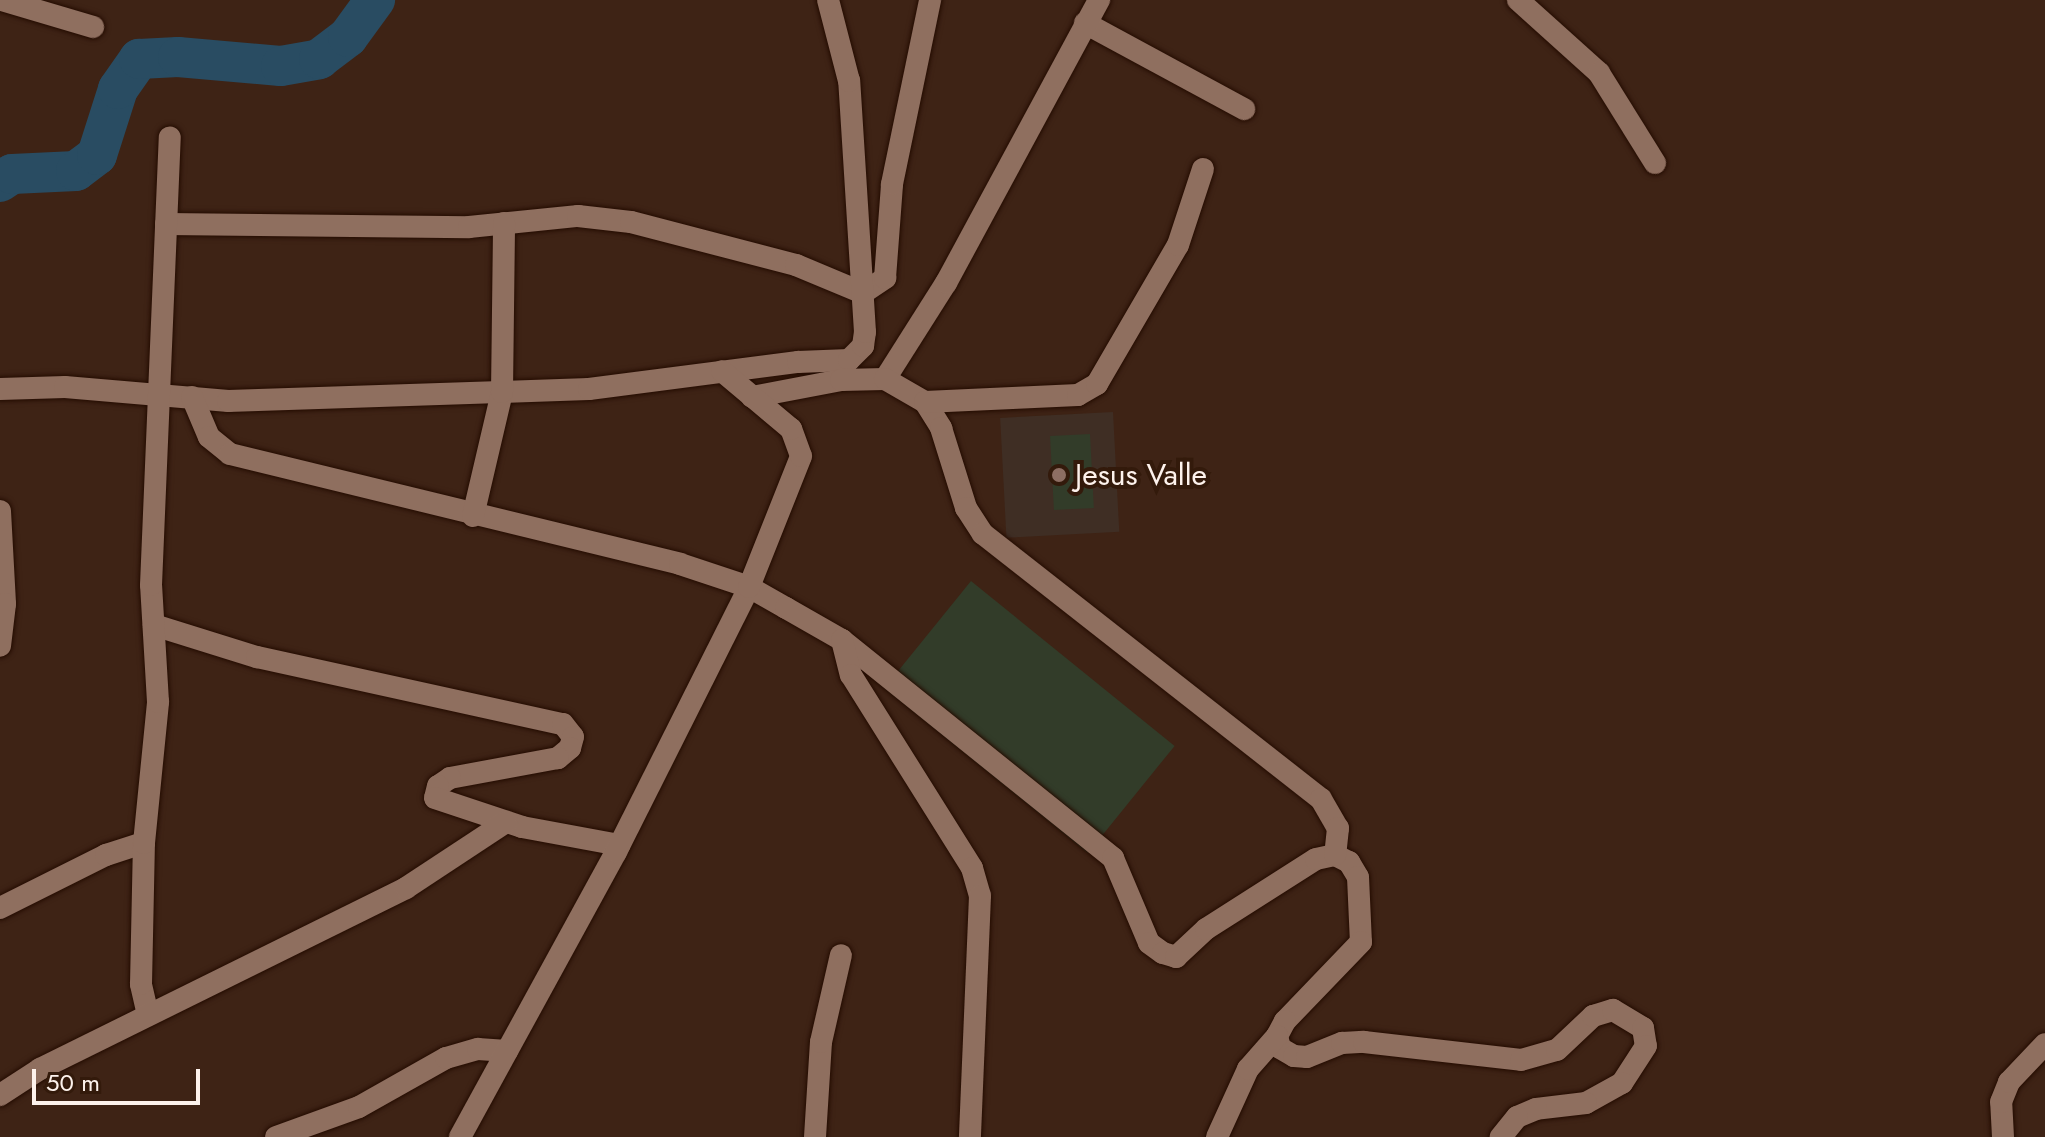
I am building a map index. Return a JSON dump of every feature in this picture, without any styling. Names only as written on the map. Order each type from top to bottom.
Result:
[{"type":"street","points":[[2,0],[93,27]]},
{"type":"street","points":[[0,389],[65,387],[228,401],[502,392],[589,389],[722,371],[849,360],[863,346],[863,293],[849,81],[828,0]]},
{"type":"street","points":[[863,293],[885,278],[892,184],[930,0]]},
{"type":"street","points":[[885,379],[946,283],[1099,0]]},
{"type":"street","points":[[1518,0],[1599,73],[1655,163]]},
{"type":"street","points":[[1085,23],[1244,109]]},
{"type":"street","points":[[148,1015],[141,984],[144,843],[158,702],[154,625],[159,394],[170,137]]},
{"type":"street","points":[[925,402],[1078,395],[1097,384],[1178,245],[1203,169]]},
{"type":"street","points":[[166,224],[504,223],[578,216],[631,222],[796,265],[863,293]]},
{"type":"street","points":[[473,516],[502,392],[504,223]]},
{"type":"street","points":[[460,1137],[619,845],[749,587],[801,456],[791,429],[722,371]]},
{"type":"street","points":[[752,397],[841,380],[885,379],[925,402],[941,428],[966,508],[983,534],[1321,799],[1338,828],[1335,855]]},
{"type":"street","points":[[192,397],[209,437],[230,454],[473,516],[680,564],[749,587],[842,640],[1113,858],[1149,943],[1163,953],[1176,957],[1206,929],[1291,874],[1335,855],[1349,862],[1358,877],[1361,942],[1302,1001],[1248,1069],[1217,1137]]},
{"type":"street","points":[[0,511],[5,604],[0,646]]},
{"type":"street","points":[[154,625],[257,657],[563,724],[573,737],[570,748],[558,758],[450,778],[438,786],[435,798],[450,807],[506,822],[619,845]]},
{"type":"street","points":[[842,640],[851,675],[972,868],[980,896],[970,1137]]},
{"type":"street","points":[[0,1095],[148,1015],[406,888],[506,822]]},
{"type":"street","points":[[0,908],[106,855],[144,843]]},
{"type":"street","points":[[815,1137],[821,1042],[841,955]]},
{"type":"street","points":[[1277,1036],[1280,1048],[1307,1057],[1342,1043],[1364,1042],[1521,1060],[1557,1050],[1593,1016],[1613,1010],[1643,1028],[1646,1046],[1614,1089],[1586,1103],[1527,1113],[1501,1137]]},
{"type":"street","points":[[2003,1137],[2001,1102],[2009,1082],[2045,1044]]},
{"type":"street","points":[[276,1137],[359,1107],[446,1058],[478,1049],[507,1051]]},
{"type":"shaded area","name":"Jesus Valle","points":[[1113,412],[1119,532],[1006,538],[1000,418]]},
{"type":"green space","points":[[1090,434],[1094,508],[1054,510],[1050,436]]},
{"type":"green space","points":[[971,581],[1175,746],[1088,853],[884,688]]},
{"type":"waterway","points":[[0,182],[12,174],[76,171],[97,155],[118,89],[139,59],[178,57],[281,66],[319,59],[348,37],[375,0]]},
{"type":"place","name":"Jesus Valle","points":[[1059,475]]}]
